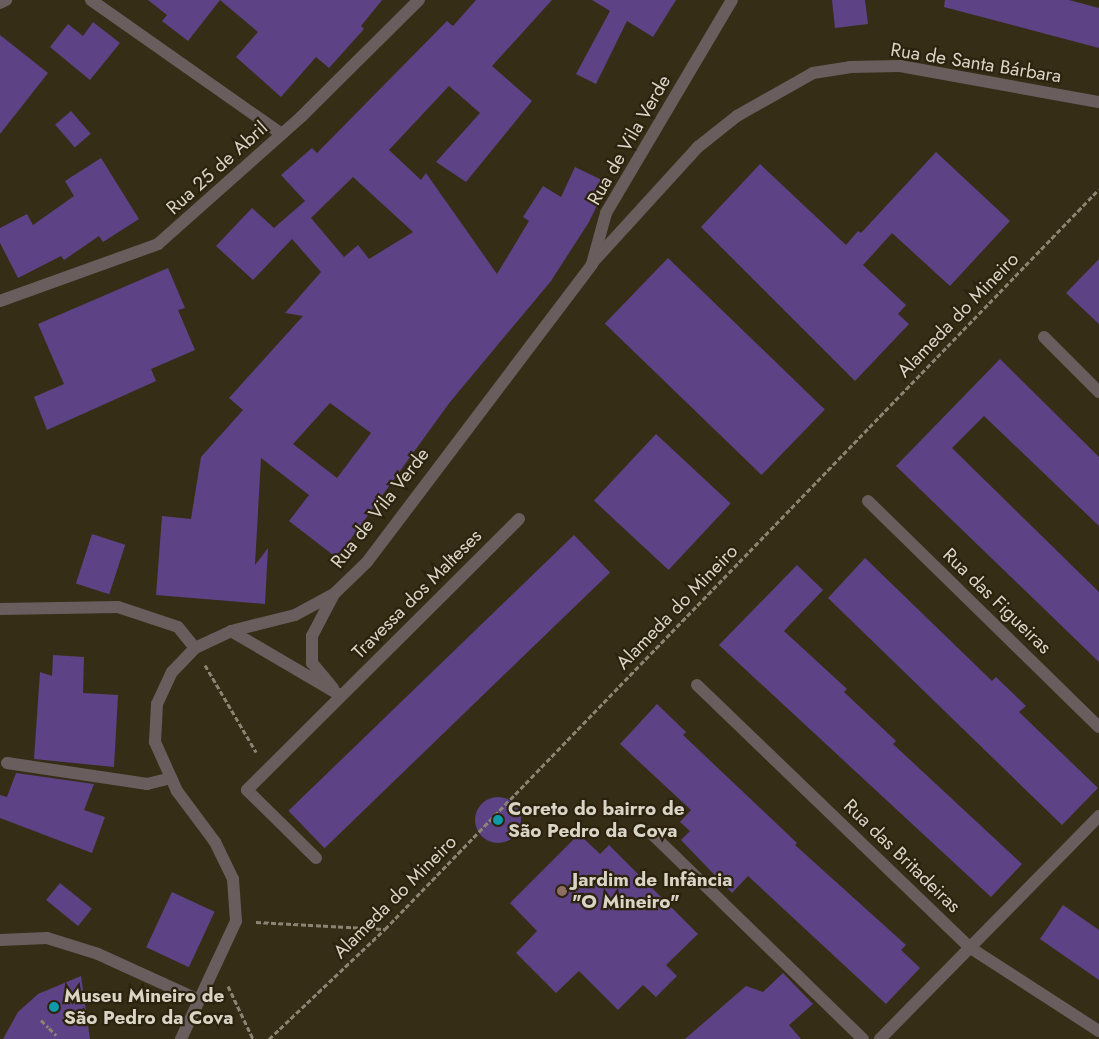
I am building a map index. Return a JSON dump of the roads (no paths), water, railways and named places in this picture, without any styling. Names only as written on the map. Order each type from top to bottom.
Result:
[{"type":"street","points":[[0,3],[6,0]]},
{"type":"street","points":[[91,0],[282,134]]},
{"type":"street","name":"Rua 25 de Abril","points":[[0,301],[158,244],[282,134],[419,0]]},
{"type":"street","name":"Rua de Vila Verde","points":[[199,1000],[236,921],[229,872],[215,842],[171,778],[155,742],[157,704],[172,672],[195,648],[231,632],[295,615],[334,594],[367,562],[592,264],[606,213],[732,0]]},
{"type":"street","name":"Rua de Santa Bárbara","points":[[592,264],[698,147],[737,116],[813,72],[850,67],[900,66],[1099,102]]},
{"type":"street","points":[[1044,337],[1099,392]]},
{"type":"street","name":"Rua das Figueiras","points":[[868,501],[1099,727]]},
{"type":"street","name":"Travessa dos Malteses","points":[[316,858],[247,790],[340,695],[520,519]]},
{"type":"street","points":[[334,594],[312,636],[312,663],[340,695]]},
{"type":"street","points":[[0,609],[118,607],[178,627],[195,648]]},
{"type":"street","points":[[231,632],[340,695]]},
{"type":"street","name":"Rua das Britadeiras","points":[[697,685],[969,947],[1099,1031]]},
{"type":"street","points":[[7,763],[146,784],[171,778]]},
{"type":"street","points":[[880,1039],[1099,816]]},
{"type":"street","points":[[650,832],[862,1039]]},
{"type":"street","points":[[0,940],[47,938],[98,954],[199,1000],[181,1039]]},
{"type":"place","name":"Coreto do bairro de São Pedro da Cova","points":[[498,820]]},
{"type":"place","name":"Jardim de Infância \"O Mineiro\"","points":[[562,891]]},
{"type":"place","name":"Museu Mineiro de São Pedro da Cova","points":[[54,1007]]}]
